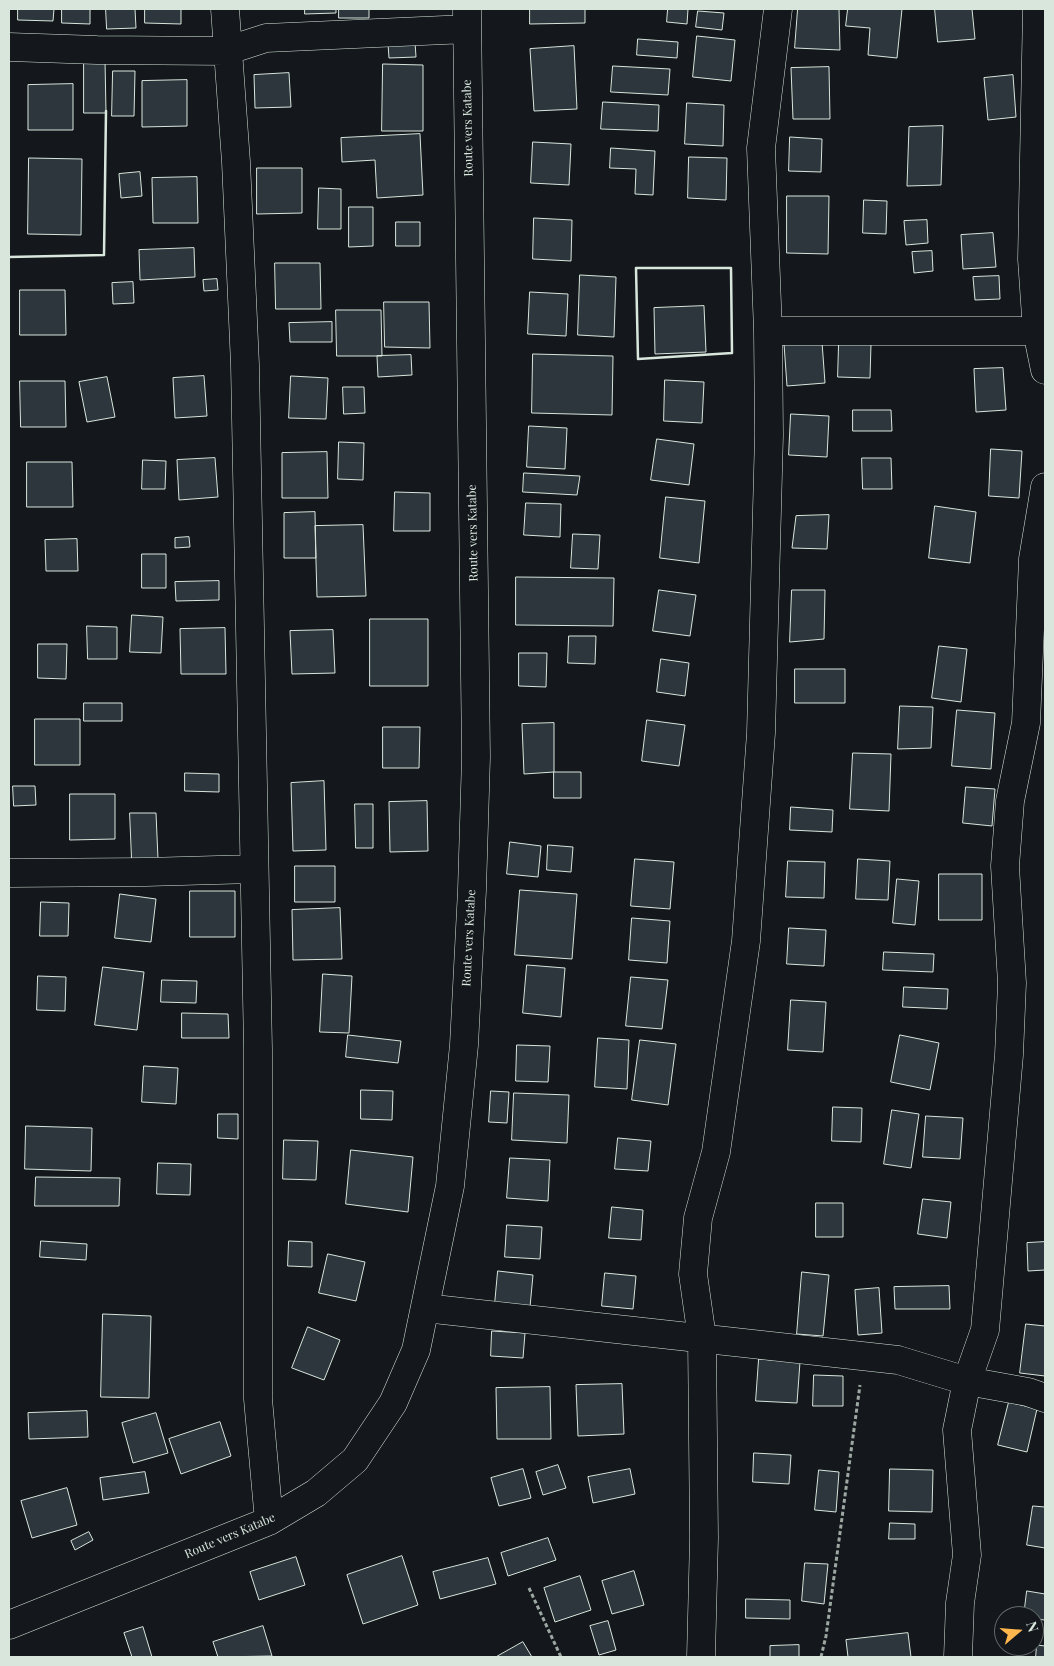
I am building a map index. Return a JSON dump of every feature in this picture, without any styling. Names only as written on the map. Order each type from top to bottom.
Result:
[{"type":"street","points":[[224,9],[236,162],[245,366],[258,1059],[258,1399],[269,1521]]},
{"type":"street","points":[[701,1657],[704,1538],[702,1338],[693,1285],[698,1218],[716,1152],[730,1065],[746,941],[761,733],[769,435],[768,331],[761,148],[778,9]]},
{"type":"street","points":[[1037,9],[1032,250],[1045,370]]},
{"type":"street","points":[[9,47],[226,51],[266,38],[467,19]]},
{"type":"street","name":"Route vers Katabe","points":[[9,1625],[269,1521],[316,1493],[356,1460],[397,1394],[416,1350],[450,1186],[464,1045],[472,881],[476,757],[467,19]]},
{"type":"street","points":[[768,331],[1041,331]]},
{"type":"street","points":[[958,1657],[960,1603],[967,1555],[957,1430],[967,1381],[985,1330],[1009,1055],[1012,982],[1005,866],[1010,801],[1026,723],[1033,559],[1045,487]]},
{"type":"street","points":[[9,873],[253,869]]},
{"type":"street","points":[[425,1308],[864,1355],[898,1360],[967,1381],[1028,1392],[1045,1398]]},
{"type":"path","points":[[821,1657],[826,1636],[864,1355]]},
{"type":"path","points":[[529,1588],[561,1657]]},
{"type":"building","points":[[18,9],[54,9],[53,21],[18,20]]},
{"type":"building","points":[[62,9],[90,9],[90,24],[62,23]]},
{"type":"building","points":[[106,9],[135,9],[136,28],[107,29]]},
{"type":"building","points":[[145,9],[181,9],[181,24],[145,23]]},
{"type":"building","points":[[305,9],[336,9],[336,13],[305,14]]},
{"type":"building","points":[[339,9],[369,9],[369,18],[339,18]]},
{"type":"building","points":[[530,9],[585,9],[585,23],[530,24]]},
{"type":"building","points":[[668,9],[688,9],[687,24],[667,22]]},
{"type":"building","points":[[798,9],[839,9],[840,50],[795,48]]},
{"type":"building","points":[[848,9],[902,9],[897,58],[868,55],[870,28],[846,26]]},
{"type":"building","points":[[935,9],[972,9],[975,39],[938,42]]},
{"type":"building","points":[[698,11],[724,13],[722,30],[696,27]]},
{"type":"building","points":[[697,36],[735,40],[731,81],[693,77]]},
{"type":"building","points":[[638,39],[678,42],[677,58],[637,55]]},
{"type":"building","points":[[415,42],[416,57],[389,58],[388,44]]},
{"type":"building","points":[[574,46],[577,109],[534,111],[530,49]]},
{"type":"building","points":[[84,59],[105,60],[106,113],[84,113]]},
{"type":"building","points":[[383,64],[423,65],[423,131],[382,131]]},
{"type":"building","points":[[613,66],[670,69],[668,95],[611,92]]},
{"type":"building","points":[[829,67],[830,119],[793,119],[791,68]]},
{"type":"building","points":[[113,71],[135,71],[134,116],[112,116]]},
{"type":"building","points":[[289,73],[291,107],[255,108],[254,75]]},
{"type":"building","points":[[1013,75],[1016,117],[988,120],[984,78]]},
{"type":"building","points":[[187,80],[187,126],[142,127],[142,81]]},
{"type":"building","points":[[73,84],[73,130],[28,130],[28,85]]},
{"type":"building","points":[[603,102],[659,105],[658,131],[601,129]]},
{"type":"building","points":[[687,103],[724,105],[723,146],[685,144]]},
{"type":"building","points":[[943,126],[941,185],[907,186],[909,127]]},
{"type":"building","points":[[420,134],[423,195],[377,198],[375,160],[342,162],[341,138]]},
{"type":"building","points":[[790,137],[822,139],[821,172],[789,171]]},
{"type":"building","points":[[533,142],[571,144],[569,185],[531,183]]},
{"type":"building","points":[[611,148],[655,151],[653,195],[635,194],[636,169],[610,168]]},
{"type":"building","points":[[689,157],[727,158],[726,200],[688,198]]},
{"type":"building","points":[[29,158],[82,159],[81,235],[28,234]]},
{"type":"building","points":[[257,168],[302,168],[302,213],[257,214]]},
{"type":"building","points":[[140,172],[142,196],[121,198],[119,174]]},
{"type":"building","points":[[197,177],[198,223],[153,223],[152,178]]},
{"type":"building","points":[[319,188],[341,189],[341,229],[318,229]]},
{"type":"building","points":[[787,196],[829,196],[828,254],[787,253]]},
{"type":"building","points":[[864,200],[887,201],[886,234],[863,233]]},
{"type":"building","points":[[349,207],[373,207],[373,246],[349,247]]},
{"type":"building","points":[[534,218],[572,220],[571,261],[533,259]]},
{"type":"building","points":[[927,220],[928,243],[906,245],[904,221]]},
{"type":"building","points":[[396,222],[420,222],[420,246],[396,246]]},
{"type":"building","points":[[993,233],[996,267],[963,269],[961,235]]},
{"type":"building","points":[[194,248],[195,277],[140,280],[139,250]]},
{"type":"building","points":[[932,251],[933,271],[914,273],[912,252]]},
{"type":"building","points":[[275,263],[320,263],[321,309],[276,309]]},
{"type":"building","points":[[580,275],[616,277],[614,337],[578,335]]},
{"type":"building","points":[[999,276],[1000,299],[975,300],[973,277]]},
{"type":"building","points":[[217,279],[218,290],[204,291],[203,280]]},
{"type":"building","points":[[133,282],[134,303],[113,304],[112,283]]},
{"type":"building","points":[[20,290],[65,290],[66,335],[20,335]]},
{"type":"building","points":[[530,292],[568,294],[566,336],[528,334]]},
{"type":"building","points":[[384,302],[429,302],[430,348],[385,347]]},
{"type":"building","points":[[704,306],[706,352],[655,354],[654,308]]},
{"type":"building","points":[[336,310],[381,310],[382,356],[337,356]]},
{"type":"building","points":[[332,322],[332,342],[290,342],[289,323]]},
{"type":"building","points":[[822,342],[825,383],[787,386],[784,344]]},
{"type":"building","points":[[839,343],[871,344],[870,378],[838,377]]},
{"type":"building","points":[[533,354],[613,356],[612,415],[532,413]]},
{"type":"building","points":[[411,355],[412,375],[378,377],[377,356]]},
{"type":"building","points":[[1003,368],[1006,410],[976,412],[974,369]]},
{"type":"building","points":[[204,376],[207,416],[175,418],[173,378]]},
{"type":"building","points":[[291,376],[328,378],[326,419],[289,418]]},
{"type":"building","points":[[107,377],[115,417],[87,422],[79,382]]},
{"type":"building","points":[[665,380],[704,382],[702,423],[664,421]]},
{"type":"building","points":[[20,381],[65,381],[66,427],[21,427]]},
{"type":"building","points":[[343,387],[364,387],[365,413],[344,414]]},
{"type":"building","points":[[853,410],[891,410],[892,431],[853,431]]},
{"type":"building","points":[[791,414],[829,416],[827,457],[789,455]]},
{"type":"building","points":[[529,426],[567,428],[565,469],[527,467]]},
{"type":"building","points":[[657,439],[694,444],[689,485],[651,480]]},
{"type":"building","points":[[339,442],[364,443],[363,480],[338,479]]},
{"type":"building","points":[[991,449],[1022,451],[1019,498],[989,496]]},
{"type":"building","points":[[327,452],[328,498],[282,498],[282,453]]},
{"type":"building","points":[[215,458],[218,497],[179,500],[177,460]]},
{"type":"building","points":[[862,458],[891,458],[892,489],[863,489]]},
{"type":"building","points":[[143,460],[166,461],[165,489],[142,489]]},
{"type":"building","points":[[27,462],[72,462],[73,507],[27,507]]},
{"type":"building","points":[[524,473],[580,476],[577,495],[523,492]]},
{"type":"building","points":[[395,492],[430,493],[430,531],[394,531]]},
{"type":"building","points":[[666,497],[705,501],[699,563],[660,558]]},
{"type":"building","points":[[526,503],[561,504],[560,537],[524,535]]},
{"type":"building","points":[[935,506],[976,512],[970,563],[929,558]]},
{"type":"building","points":[[315,512],[316,558],[284,558],[284,513]]},
{"type":"building","points":[[829,515],[827,549],[792,548],[796,516]]},
{"type":"building","points":[[363,525],[366,596],[317,597],[315,526]]},
{"type":"building","points":[[573,534],[600,535],[598,569],[571,568]]},
{"type":"building","points":[[189,537],[190,547],[175,548],[175,538]]},
{"type":"building","points":[[77,539],[78,571],[46,571],[45,540]]},
{"type":"building","points":[[142,554],[166,554],[166,588],[142,588]]},
{"type":"building","points":[[516,577],[614,578],[613,626],[516,625]]},
{"type":"building","points":[[219,581],[219,600],[176,601],[175,582]]},
{"type":"building","points":[[659,590],[696,595],[690,636],[653,631]]},
{"type":"building","points":[[792,590],[825,590],[824,639],[790,642]]},
{"type":"building","points":[[132,615],[163,617],[161,653],[130,652]]},
{"type":"building","points":[[370,619],[428,619],[428,686],[370,686]]},
{"type":"building","points":[[87,626],[117,627],[117,659],[88,659]]},
{"type":"building","points":[[225,628],[226,674],[181,674],[180,629]]},
{"type":"building","points":[[333,630],[335,673],[292,674],[290,631]]},
{"type":"building","points":[[569,636],[596,636],[595,664],[568,663]]},
{"type":"building","points":[[38,644],[67,644],[66,679],[38,678]]},
{"type":"building","points":[[939,646],[967,649],[961,702],[932,698]]},
{"type":"building","points":[[519,653],[547,653],[546,687],[519,686]]},
{"type":"building","points":[[661,659],[689,663],[685,696],[657,692]]},
{"type":"building","points":[[795,669],[845,669],[845,703],[795,703]]},
{"type":"building","points":[[84,703],[122,703],[122,721],[84,721]]},
{"type":"building","points":[[900,706],[933,707],[931,748],[898,749]]},
{"type":"building","points":[[957,710],[995,713],[991,769],[952,766]]},
{"type":"building","points":[[35,719],[80,719],[80,765],[35,765]]},
{"type":"building","points":[[647,720],[685,725],[679,766],[642,761]]},
{"type":"building","points":[[554,723],[554,772],[524,774],[522,724]]},
{"type":"building","points":[[383,727],[420,727],[419,768],[383,768]]},
{"type":"building","points":[[853,753],[891,754],[889,811],[850,809]]},
{"type":"building","points":[[554,772],[581,772],[581,798],[554,798]]},
{"type":"building","points":[[185,773],[219,774],[219,792],[185,791]]},
{"type":"building","points":[[324,781],[326,850],[293,851],[291,783]]},
{"type":"building","points":[[13,786],[35,786],[36,805],[14,806]]},
{"type":"building","points":[[966,787],[995,789],[992,826],[963,823]]},
{"type":"building","points":[[70,794],[115,794],[115,839],[70,840]]},
{"type":"building","points":[[427,801],[428,851],[390,852],[389,802]]},
{"type":"building","points":[[355,804],[373,804],[373,848],[356,848]]},
{"type":"building","points":[[791,807],[833,810],[832,832],[790,830]]},
{"type":"building","points":[[130,813],[156,813],[158,859],[132,860]]},
{"type":"building","points":[[510,842],[541,846],[538,877],[507,874]]},
{"type":"building","points":[[548,845],[573,847],[571,872],[547,870]]},
{"type":"building","points":[[635,859],[674,862],[670,909],[631,906]]},
{"type":"building","points":[[858,859],[890,861],[888,900],[856,899]]},
{"type":"building","points":[[788,861],[825,862],[824,898],[786,897]]},
{"type":"building","points":[[295,866],[335,866],[335,902],[295,902]]},
{"type":"building","points":[[939,874],[982,874],[982,920],[939,920]]},
{"type":"building","points":[[897,879],[919,881],[915,925],[893,923]]},
{"type":"building","points":[[520,890],[577,894],[572,959],[515,955]]},
{"type":"building","points":[[190,891],[235,891],[235,937],[190,937]]},
{"type":"building","points":[[120,894],[156,899],[151,942],[115,938]]},
{"type":"building","points":[[41,902],[69,903],[68,936],[40,936]]},
{"type":"building","points":[[340,908],[342,959],[293,960],[292,910]]},
{"type":"building","points":[[632,918],[670,921],[667,963],[629,960]]},
{"type":"building","points":[[789,928],[826,930],[824,966],[787,964]]},
{"type":"building","points":[[884,952],[934,954],[933,972],[883,970]]},
{"type":"building","points":[[527,965],[565,968],[561,1017],[523,1013]]},
{"type":"building","points":[[103,967],[144,972],[137,1030],[95,1025]]},
{"type":"building","points":[[323,974],[352,976],[349,1033],[320,1032]]},
{"type":"building","points":[[38,976],[66,977],[65,1011],[37,1010]]},
{"type":"building","points":[[631,977],[668,980],[662,1029],[626,1026]]},
{"type":"building","points":[[162,980],[197,981],[196,1003],[161,1002]]},
{"type":"building","points":[[904,987],[948,989],[947,1009],[903,1007]]},
{"type":"building","points":[[791,1000],[826,1002],[823,1052],[788,1050]]},
{"type":"building","points":[[182,1013],[228,1014],[229,1038],[182,1038]]},
{"type":"building","points":[[348,1035],[401,1041],[398,1063],[346,1057]]},
{"type":"building","points":[[900,1035],[939,1043],[930,1090],[891,1082]]},
{"type":"building","points":[[598,1038],[629,1040],[627,1089],[595,1087]]},
{"type":"building","points":[[640,1040],[676,1044],[668,1105],[632,1100]]},
{"type":"building","points":[[517,1045],[550,1046],[548,1082],[516,1081]]},
{"type":"building","points":[[144,1066],[178,1068],[176,1104],[142,1102]]},
{"type":"building","points":[[361,1090],[393,1091],[392,1120],[361,1119]]},
{"type":"building","points":[[491,1091],[509,1092],[507,1123],[489,1122]]},
{"type":"building","points":[[514,1093],[569,1095],[567,1143],[512,1140]]},
{"type":"building","points":[[833,1107],[862,1108],[861,1142],[832,1141]]},
{"type":"building","points":[[892,1110],[919,1114],[911,1168],[884,1164]]},
{"type":"building","points":[[218,1114],[238,1114],[238,1139],[218,1138]]},
{"type":"building","points":[[926,1116],[963,1118],[960,1159],[923,1157]]},
{"type":"building","points":[[26,1126],[92,1128],[91,1171],[25,1169]]},
{"type":"building","points":[[618,1138],[651,1141],[648,1171],[615,1169]]},
{"type":"building","points":[[284,1140],[318,1141],[316,1180],[283,1179]]},
{"type":"building","points":[[351,1150],[413,1157],[408,1212],[346,1204]]},
{"type":"building","points":[[510,1158],[550,1160],[548,1201],[507,1198]]},
{"type":"building","points":[[158,1163],[191,1164],[190,1195],[157,1194]]},
{"type":"building","points":[[36,1177],[120,1178],[119,1206],[35,1206]]},
{"type":"building","points":[[923,1199],[951,1202],[947,1238],[918,1234]]},
{"type":"building","points":[[816,1203],[843,1203],[843,1237],[816,1237]]},
{"type":"building","points":[[612,1207],[643,1210],[641,1240],[609,1238]]},
{"type":"building","points":[[507,1225],[542,1227],[540,1259],[505,1257]]},
{"type":"building","points":[[41,1241],[87,1244],[86,1260],[40,1257]]},
{"type":"building","points":[[289,1241],[312,1242],[312,1267],[288,1266]]},
{"type":"building","points":[[1045,1242],[1045,1270],[1028,1271],[1027,1243]]},
{"type":"building","points":[[328,1254],[365,1262],[356,1301],[319,1293]]},
{"type":"building","points":[[498,1271],[533,1275],[530,1307],[495,1304]]},
{"type":"building","points":[[802,1272],[829,1275],[823,1336],[797,1334]]},
{"type":"building","points":[[605,1273],[636,1276],[633,1309],[602,1306]]},
{"type":"building","points":[[949,1286],[950,1309],[895,1309],[894,1287]]},
{"type":"building","points":[[879,1288],[882,1333],[858,1335],[855,1290]]},
{"type":"building","points":[[103,1314],[151,1316],[149,1398],[101,1397]]},
{"type":"building","points":[[1026,1324],[1045,1326],[1045,1376],[1020,1373]]},
{"type":"building","points":[[308,1327],[340,1340],[324,1380],[292,1368]]},
{"type":"building","points":[[492,1331],[525,1333],[523,1358],[491,1356]]},
{"type":"building","points":[[759,1359],[800,1362],[797,1403],[756,1401]]},
{"type":"building","points":[[814,1375],[843,1376],[843,1406],[813,1406]]},
{"type":"building","points":[[622,1384],[624,1434],[578,1436],[576,1385]]},
{"type":"building","points":[[550,1387],[551,1439],[497,1439],[496,1388]]},
{"type":"building","points":[[1009,1402],[1037,1409],[1027,1452],[998,1445]]},
{"type":"building","points":[[87,1411],[88,1437],[29,1439],[28,1413]]},
{"type":"building","points":[[156,1413],[168,1453],[133,1463],[122,1423]]},
{"type":"building","points":[[220,1422],[231,1456],[181,1474],[169,1439]]},
{"type":"building","points":[[754,1453],[791,1455],[789,1484],[753,1482]]},
{"type":"building","points":[[558,1465],[566,1488],[543,1495],[536,1472]]},
{"type":"building","points":[[523,1469],[531,1498],[499,1506],[491,1478]]},
{"type":"building","points":[[630,1469],[635,1494],[593,1503],[588,1477]]},
{"type":"building","points":[[890,1469],[933,1470],[932,1512],[889,1511]]},
{"type":"building","points":[[819,1470],[839,1472],[836,1512],[815,1510]]},
{"type":"building","points":[[145,1472],[149,1493],[103,1500],[100,1478]]},
{"type":"building","points":[[67,1488],[77,1525],[32,1538],[21,1501]]},
{"type":"building","points":[[1033,1506],[1045,1507],[1045,1548],[1027,1545]]},
{"type":"building","points":[[890,1523],[915,1524],[915,1539],[889,1539]]},
{"type":"building","points":[[89,1532],[93,1540],[75,1550],[71,1541]]},
{"type":"building","points":[[548,1538],[556,1560],[508,1576],[501,1553]]},
{"type":"building","points":[[402,1556],[418,1605],[363,1624],[347,1575]]},
{"type":"building","points":[[296,1557],[305,1585],[259,1600],[250,1572]]},
{"type":"building","points":[[488,1558],[496,1584],[440,1599],[433,1572]]},
{"type":"building","points":[[805,1563],[828,1564],[824,1604],[802,1601]]},
{"type":"building","points":[[634,1571],[644,1605],[612,1614],[602,1581]]},
{"type":"building","points":[[580,1576],[591,1610],[555,1622],[544,1588]]},
{"type":"building","points":[[1027,1591],[1045,1594],[1045,1620],[1044,1606],[1025,1606]]},
{"type":"building","points":[[746,1599],[790,1600],[790,1619],[746,1618]]},
{"type":"building","points":[[608,1621],[616,1650],[599,1655],[590,1626]]},
{"type":"building","points":[[263,1626],[272,1656],[218,1657],[213,1642]]},
{"type":"building","points":[[143,1627],[152,1657],[132,1657],[124,1633]]},
{"type":"building","points":[[908,1633],[911,1657],[848,1657],[846,1640]]},
{"type":"building","points":[[523,1642],[532,1657],[496,1657]]},
{"type":"building","points":[[799,1645],[799,1657],[770,1657],[770,1646]]},
{"type":"building","points":[[1045,1646],[1045,1657],[1036,1657],[1044,1656]]},
{"type":"wall","points":[[9,257],[104,255],[106,111]]},
{"type":"wall","points":[[636,268],[731,268],[732,353],[638,359],[636,268]]}]
